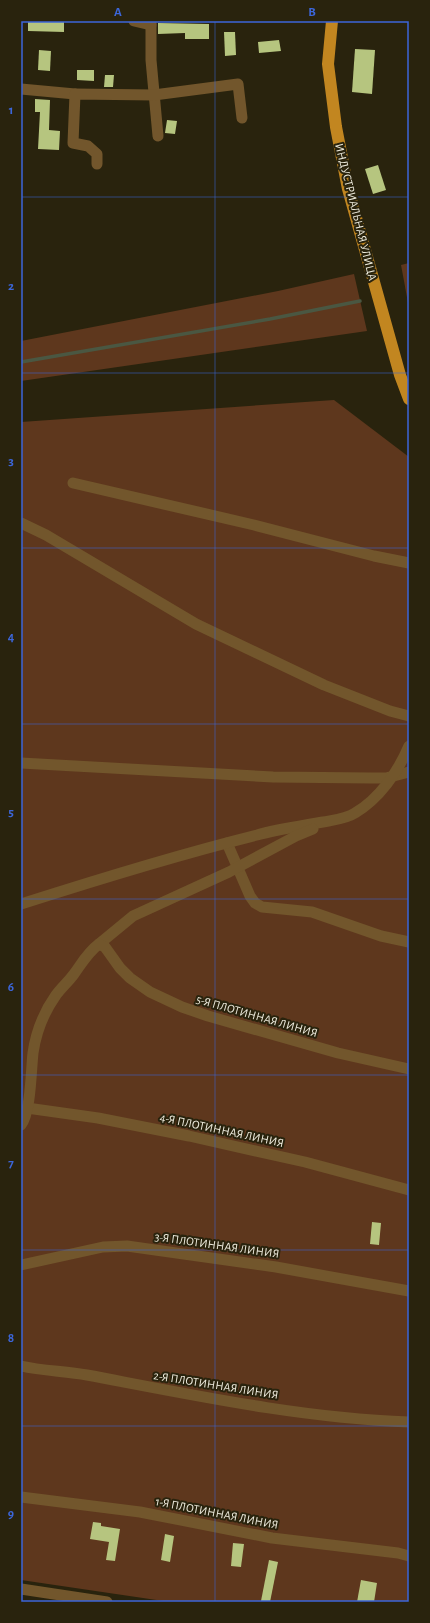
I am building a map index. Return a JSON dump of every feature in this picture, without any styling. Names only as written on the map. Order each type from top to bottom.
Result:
[{"type":"main road","name":"ИНДУСТРИАЛЬНАЯ УЛИЦА","points":[[332,21],[328,64],[336,127],[345,174],[400,375],[409,399]]},
{"type":"street","points":[[134,21],[151,23],[151,60],[158,136]]},
{"type":"street","points":[[21,89],[75,94],[154,95],[238,84],[242,118]]},
{"type":"street","points":[[75,94],[73,143],[88,146],[97,154],[97,164]]},
{"type":"street","points":[[73,483],[254,525],[374,556],[409,563]]},
{"type":"street","points":[[21,535],[22,524],[46,535],[196,624],[324,685],[390,711],[409,716]]},
{"type":"street","points":[[21,1125],[24,1121],[27,1108],[33,1051],[39,1025],[57,994],[92,949],[133,916],[237,868],[296,836],[354,814],[366,805],[392,777],[409,746]]},
{"type":"street","points":[[21,763],[274,777],[371,778],[392,777],[409,772]]},
{"type":"street","points":[[21,904],[123,872],[259,834],[336,820]]},
{"type":"street","points":[[226,843],[250,896],[262,907],[312,912],[381,936],[409,942]]},
{"type":"street","name":"5-Я ПЛОТИННАЯ ЛИНИЯ","points":[[99,944],[105,947],[120,968],[138,984],[150,992],[182,1007],[208,1016],[338,1053],[409,1070]]},
{"type":"street","name":"4-Я ПЛОТИННАЯ ЛИНИЯ","points":[[27,1108],[98,1118],[189,1136],[304,1162],[409,1190]]},
{"type":"street","name":"3-Я ПЛОТИННАЯ ЛИНИЯ","points":[[21,1265],[103,1247],[127,1246],[276,1267],[409,1291]]},
{"type":"street","name":"2-Я ПЛОТИННАЯ ЛИНИЯ","points":[[21,1366],[35,1369],[85,1374],[142,1386],[309,1413],[409,1422]]},
{"type":"street","name":"1-Я ПЛОТИННАЯ ЛИНИЯ","points":[[21,1497],[140,1512],[272,1538],[398,1553],[409,1556]]},
{"type":"street","points":[[21,1589],[107,1602]]},
{"type":"shaded area","points":[[409,263],[409,308],[401,265]]},
{"type":"shaded area","points":[[354,274],[367,331],[21,381],[21,341],[278,291]]},
{"type":"shaded area","points":[[334,400],[409,457],[409,1602],[170,1602],[21,1580],[21,422]]},
{"type":"building","points":[[28,21],[64,21],[64,32],[28,31]]},
{"type":"building","points":[[158,23],[209,24],[209,39],[185,39],[185,33],[158,34]]},
{"type":"building","points":[[224,32],[235,32],[236,55],[225,56]]},
{"type":"building","points":[[279,40],[281,51],[259,53],[258,42]]},
{"type":"building","points":[[355,49],[375,50],[372,94],[352,92]]},
{"type":"building","points":[[39,50],[51,51],[50,71],[38,70]]},
{"type":"building","points":[[77,70],[94,70],[94,81],[77,80]]},
{"type":"building","points":[[105,75],[114,75],[113,87],[104,87]]},
{"type":"building","points":[[35,99],[50,100],[49,130],[60,131],[59,150],[38,149],[40,112],[35,112]]},
{"type":"building","points":[[167,120],[177,121],[175,134],[165,133]]},
{"type":"building","points":[[378,165],[386,190],[373,194],[365,169]]},
{"type":"building","points":[[372,1222],[381,1223],[379,1245],[370,1244]]},
{"type":"building","points":[[93,1522],[101,1523],[101,1526],[120,1529],[115,1561],[106,1560],[109,1542],[90,1539]]},
{"type":"building","points":[[165,1534],[174,1536],[170,1562],[161,1560]]},
{"type":"building","points":[[233,1543],[244,1544],[241,1567],[231,1566]]},
{"type":"building","points":[[269,1560],[278,1562],[270,1602],[261,1601]]},
{"type":"building","points":[[361,1580],[377,1583],[374,1602],[357,1602]]},
{"type":"waterway","points":[[21,362],[270,319],[360,301]]}]
